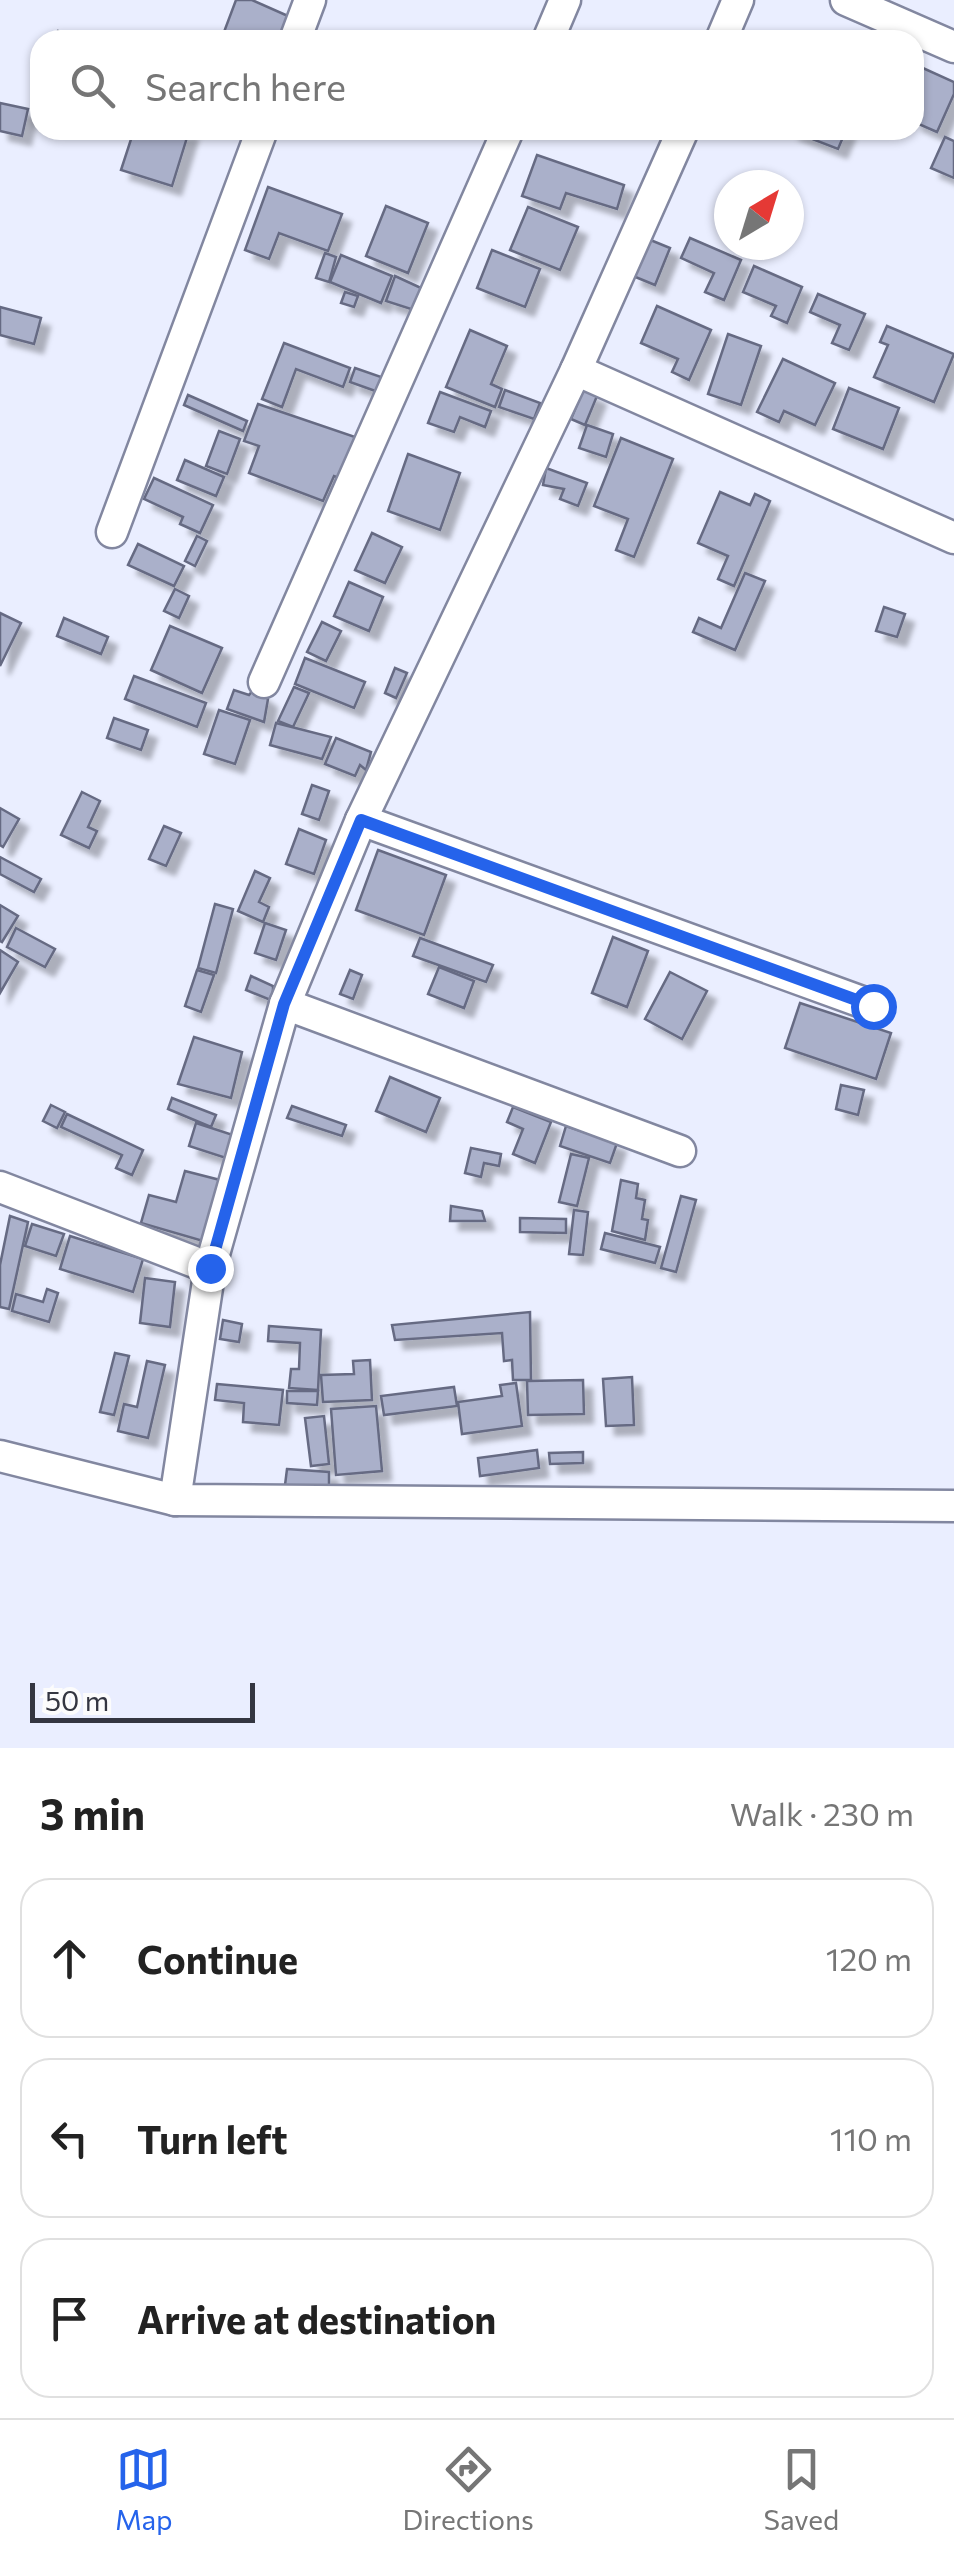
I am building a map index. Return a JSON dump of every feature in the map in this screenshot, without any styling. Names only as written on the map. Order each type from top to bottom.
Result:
[{"type":"street","points":[[300,30],[310,0]]},
{"type":"street","points":[[552,30],[565,0]]},
{"type":"street","points":[[725,30],[738,0]]},
{"type":"street","points":[[846,0],[915,30]]},
{"type":"street","points":[[924,34],[954,47]]},
{"type":"street","points":[[112,532],[258,140]]},
{"type":"street","points":[[264,682],[504,140]]},
{"type":"street","points":[[175,1500],[210,1268],[284,1004],[361,820],[576,370],[679,140]]},
{"type":"street","points":[[576,370],[954,538]]},
{"type":"street","points":[[361,820],[873,1006]]},
{"type":"street","points":[[284,1004],[680,1151]]},
{"type":"street","points":[[0,1187],[210,1268]]},
{"type":"street","points":[[0,1456],[175,1500],[954,1506]]},
{"type":"building","points":[[236,0],[252,0],[288,16],[283,30],[225,30]]},
{"type":"building","points":[[924,68],[954,82],[954,94],[937,132],[924,126]]},
{"type":"building","points":[[0,103],[28,109],[22,136],[0,131]]},
{"type":"building","points":[[945,137],[954,141],[954,178],[931,168]]},
{"type":"building","points":[[131,140],[186,140],[172,186],[121,170]]},
{"type":"building","points":[[815,140],[842,140],[838,149]]},
{"type":"building","points":[[537,155],[624,185],[617,209],[566,193],[560,209],[522,196]]},
{"type":"building","points":[[268,187],[342,214],[328,251],[279,233],[269,259],[245,250]]},
{"type":"building","points":[[386,206],[428,223],[408,273],[366,256]]},
{"type":"building","points":[[528,207],[578,227],[560,270],[510,250]]},
{"type":"building","points":[[690,238],[714,248],[714,260],[741,260],[724,300],[705,292],[714,273],[681,258]]},
{"type":"building","points":[[648,239],[670,248],[655,285],[633,276]]},
{"type":"building","points":[[492,250],[540,269],[525,307],[477,288]]},
{"type":"building","points":[[325,253],[336,257],[329,282],[316,278]]},
{"type":"building","points":[[341,255],[392,276],[381,303],[330,282]]},
{"type":"building","points":[[754,266],[802,287],[787,323],[771,316],[776,306],[743,292]]},
{"type":"building","points":[[395,276],[421,288],[414,310],[386,301]]},
{"type":"building","points":[[345,292],[358,296],[354,307],[341,303]]},
{"type":"building","points":[[818,294],[865,314],[849,350],[832,343],[840,325],[810,312]]},
{"type":"building","points":[[657,306],[711,330],[689,380],[672,372],[678,359],[641,343]]},
{"type":"building","points":[[0,307],[41,318],[34,344],[0,335]]},
{"type":"building","points":[[887,326],[954,354],[934,402],[874,377],[888,345],[880,342]]},
{"type":"building","points":[[470,330],[507,346],[491,384],[502,389],[495,407],[446,387]]},
{"type":"building","points":[[728,334],[761,346],[741,405],[708,394]]},
{"type":"building","points":[[284,343],[350,368],[343,387],[296,369],[282,407],[262,399]]},
{"type":"building","points":[[783,359],[835,383],[815,425],[784,411],[779,422],[757,412]]},
{"type":"building","points":[[355,368],[384,378],[381,393],[350,382]]},
{"type":"building","points":[[849,388],[899,408],[883,449],[833,429]]},
{"type":"building","points":[[505,390],[540,403],[534,419],[499,407]]},
{"type":"building","points":[[583,390],[597,396],[585,425],[571,419]]},
{"type":"building","points":[[440,392],[491,411],[485,427],[460,417],[454,432],[428,423]]},
{"type":"building","points":[[188,395],[247,421],[243,431],[184,405]]},
{"type":"building","points":[[258,404],[358,438],[345,480],[334,476],[323,501],[249,473],[259,446],[244,441]]},
{"type":"building","points":[[587,425],[613,434],[606,457],[579,448]]},
{"type":"building","points":[[219,431],[240,439],[227,474],[206,466]]},
{"type":"building","points":[[621,438],[673,459],[634,557],[616,550],[628,519],[594,506]]},
{"type":"building","points":[[408,454],[460,473],[440,530],[388,511]]},
{"type":"building","points":[[185,460],[224,477],[216,496],[177,480]]},
{"type":"building","points":[[546,468],[587,483],[578,506],[560,499],[564,489],[543,485]]},
{"type":"building","points":[[154,478],[213,505],[200,533],[180,524],[183,517],[144,499]]},
{"type":"building","points":[[720,492],[750,505],[755,494],[770,501],[734,586],[718,579],[728,556],[698,543]]},
{"type":"building","points":[[372,533],[402,547],[385,583],[355,570]]},
{"type":"building","points":[[197,536],[207,541],[195,566],[185,561]]},
{"type":"building","points":[[138,544],[184,566],[174,586],[128,565]]},
{"type":"building","points":[[745,573],[765,581],[735,650],[693,632],[699,618],[721,628]]},
{"type":"building","points":[[349,582],[383,597],[369,631],[334,616]]},
{"type":"building","points":[[175,589],[189,596],[179,618],[164,611]]},
{"type":"building","points":[[884,607],[905,614],[897,637],[876,631]]},
{"type":"building","points":[[0,613],[21,623],[0,666]]},
{"type":"building","points":[[64,618],[108,637],[101,654],[57,636]]},
{"type":"building","points":[[322,622],[341,631],[326,661],[307,652]]},
{"type":"building","points":[[170,626],[222,648],[202,693],[151,670]]},
{"type":"building","points":[[305,658],[365,682],[354,708],[295,684]]},
{"type":"building","points":[[395,668],[407,673],[396,698],[385,693]]},
{"type":"building","points":[[134,676],[206,703],[197,727],[125,699]]},
{"type":"building","points":[[294,687],[309,693],[293,727],[278,721]]},
{"type":"building","points":[[254,689],[268,699],[264,722],[227,709],[234,690],[249,695]]},
{"type":"building","points":[[219,710],[250,720],[235,764],[204,754]]},
{"type":"building","points":[[114,718],[148,730],[141,750],[107,738]]},
{"type":"building","points":[[276,723],[331,737],[322,759],[270,745]]},
{"type":"building","points":[[336,738],[371,752],[366,770],[360,765],[355,776],[325,764]]},
{"type":"building","points":[[312,785],[329,791],[319,820],[302,814]]},
{"type":"building","points":[[82,792],[100,801],[88,827],[97,831],[89,848],[61,835]]},
{"type":"building","points":[[0,808],[19,819],[3,847],[0,845]]},
{"type":"building","points":[[164,826],[181,833],[166,866],[149,859]]},
{"type":"building","points":[[299,829],[326,840],[314,874],[286,864]]},
{"type":"building","points":[[378,850],[446,875],[424,935],[356,910]]},
{"type":"building","points":[[0,857],[41,879],[34,892],[0,874]]},
{"type":"building","points":[[255,871],[270,878],[259,902],[269,907],[263,922],[238,911]]},
{"type":"building","points":[[215,904],[233,909],[216,973],[198,968]]},
{"type":"building","points":[[0,905],[18,916],[2,942],[0,941]]},
{"type":"building","points":[[265,923],[286,930],[276,960],[255,953]]},
{"type":"building","points":[[16,928],[55,949],[45,967],[7,947]]},
{"type":"building","points":[[613,937],[648,951],[627,1007],[592,993]]},
{"type":"building","points":[[420,938],[493,965],[486,982],[413,956]]},
{"type":"building","points":[[0,950],[18,962],[0,993]]},
{"type":"building","points":[[439,967],[474,981],[464,1008],[428,994]]},
{"type":"building","points":[[197,970],[214,975],[201,1012],[185,1006]]},
{"type":"building","points":[[350,970],[362,975],[353,999],[340,994]]},
{"type":"building","points":[[670,972],[707,991],[682,1039],[645,1019]]},
{"type":"building","points":[[251,976],[273,986],[273,1001],[246,990]]},
{"type":"building","points":[[800,1003],[891,1033],[876,1079],[785,1048]]},
{"type":"building","points":[[194,1037],[242,1052],[231,1098],[178,1084]]},
{"type":"building","points":[[390,1077],[440,1098],[426,1132],[376,1111]]},
{"type":"building","points":[[841,1085],[864,1090],[858,1115],[836,1109]]},
{"type":"building","points":[[172,1098],[216,1115],[211,1127],[168,1109]]},
{"type":"building","points":[[51,1105],[65,1112],[57,1128],[43,1121]]},
{"type":"building","points":[[292,1106],[346,1125],[342,1136],[287,1118]]},
{"type":"building","points":[[513,1107],[551,1122],[535,1163],[513,1154],[523,1129],[507,1122]]},
{"type":"building","points":[[67,1114],[143,1150],[132,1175],[116,1168],[122,1155],[61,1127]]},
{"type":"building","points":[[196,1123],[236,1136],[229,1159],[189,1146]]},
{"type":"building","points":[[566,1126],[617,1143],[610,1163],[560,1146]]},
{"type":"building","points":[[471,1148],[501,1154],[499,1166],[484,1163],[481,1177],[465,1173]]},
{"type":"building","points":[[571,1154],[589,1158],[577,1206],[559,1202]]},
{"type":"building","points":[[185,1171],[220,1180],[203,1241],[141,1223],[149,1195],[176,1202]]},
{"type":"building","points":[[621,1180],[638,1184],[636,1198],[645,1200],[645,1240],[612,1231]]},
{"type":"building","points":[[681,1196],[696,1200],[676,1272],[661,1268]]},
{"type":"building","points":[[451,1206],[482,1211],[485,1221],[450,1221]]},
{"type":"building","points":[[574,1210],[588,1212],[583,1255],[569,1254]]},
{"type":"building","points":[[10,1216],[28,1222],[9,1309],[0,1307],[0,1265]]},
{"type":"building","points":[[520,1218],[566,1219],[566,1233],[520,1232]]},
{"type":"building","points":[[32,1224],[64,1234],[56,1256],[25,1246]]},
{"type":"building","points":[[605,1233],[660,1247],[655,1263],[601,1249]]},
{"type":"building","points":[[70,1236],[143,1259],[133,1292],[60,1269]]},
{"type":"building","points":[[145,1278],[175,1282],[170,1327],[140,1323]]},
{"type":"building","points":[[47,1289],[58,1293],[49,1322],[12,1311],[16,1294],[43,1302]]},
{"type":"building","points":[[530,1312],[531,1380],[513,1380],[512,1360],[504,1361],[502,1333],[395,1340],[392,1325]]},
{"type":"building","points":[[223,1320],[242,1324],[239,1342],[220,1339]]},
{"type":"building","points":[[269,1326],[321,1330],[318,1390],[289,1388],[291,1369],[299,1369],[300,1343],[268,1341]]},
{"type":"building","points":[[115,1353],[129,1356],[114,1415],[100,1412]]},
{"type":"building","points":[[370,1360],[372,1400],[323,1402],[321,1375],[354,1374],[353,1361]]},
{"type":"building","points":[[147,1361],[165,1365],[148,1438],[118,1431],[124,1404],[137,1407]]},
{"type":"building","points":[[632,1377],[634,1425],[606,1426],[603,1379]]},
{"type":"building","points":[[583,1380],[584,1414],[528,1415],[527,1381]]},
{"type":"building","points":[[516,1383],[522,1426],[462,1434],[458,1402],[502,1396],[500,1385]]},
{"type":"building","points":[[217,1384],[283,1390],[279,1425],[243,1422],[244,1403],[215,1400]]},
{"type":"building","points":[[454,1387],[457,1406],[384,1415],[381,1396]]},
{"type":"building","points":[[287,1391],[318,1391],[317,1405],[287,1403]]},
{"type":"building","points":[[376,1406],[382,1471],[336,1475],[331,1409]]},
{"type":"building","points":[[324,1416],[329,1464],[311,1466],[305,1418]]},
{"type":"building","points":[[537,1450],[539,1468],[480,1476],[478,1458]]},
{"type":"building","points":[[583,1452],[583,1463],[550,1464],[549,1453]]},
{"type":"building","points":[[287,1469],[329,1472],[329,1487],[285,1485]]},
{"type":"route","points":[[210,1268],[284,1004],[361,820],[873,1006]]}]
